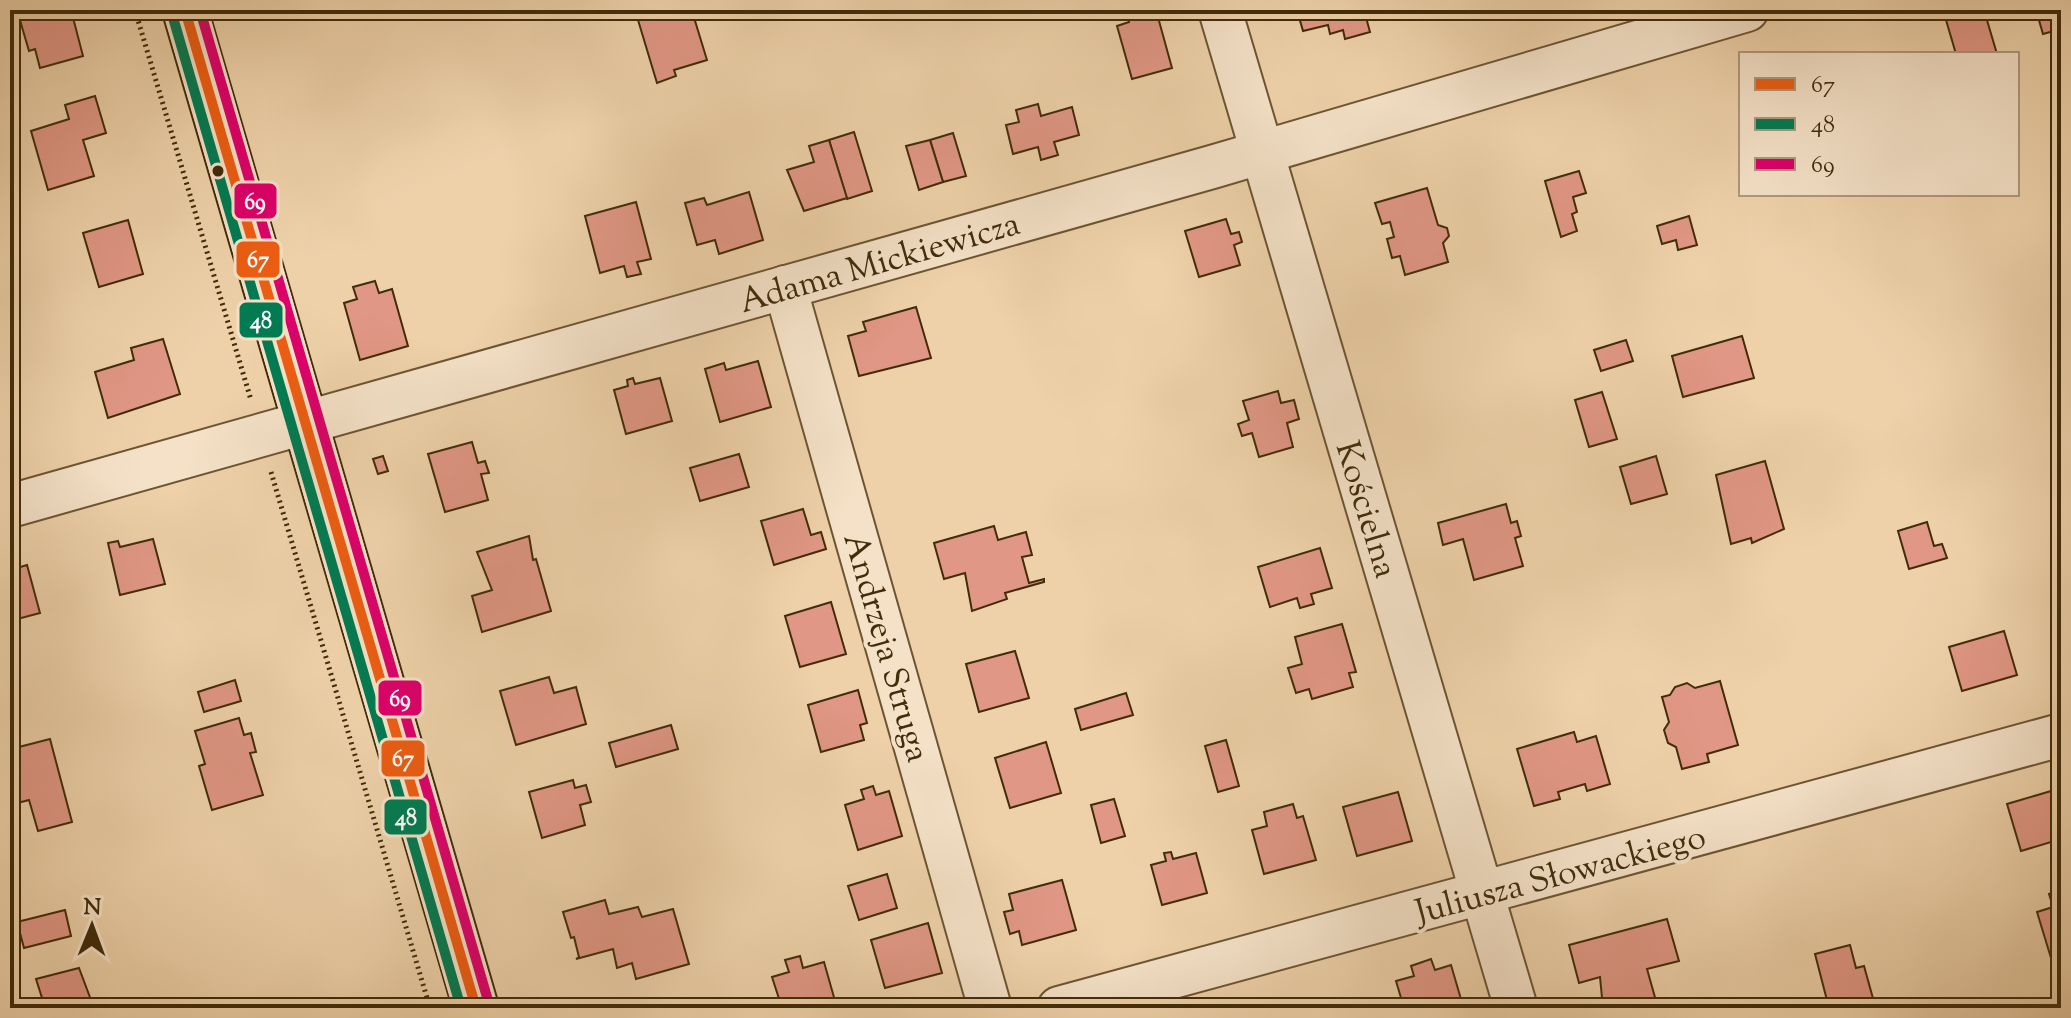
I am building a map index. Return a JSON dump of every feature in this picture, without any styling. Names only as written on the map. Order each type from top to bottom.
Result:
[{"type":"main road","points":[[185,10],[476,1008]]},
{"type":"street","name":"Kościelna","points":[[1220,10],[1516,1008]]},
{"type":"street","name":"Adama Mickiewicza","points":[[10,506],[1747,10]]},
{"type":"street","name":"Andrzeja Struga","points":[[785,287],[990,1008]]},
{"type":"street","name":"Juliusza Słowackiego","points":[[1059,1008],[2061,735]]},
{"type":"path","points":[[135,10],[253,409]]},
{"type":"path","points":[[269,465],[430,1008]]},
{"type":"building","points":[[17,10],[71,10],[83,56],[40,68],[35,49],[29,51]]},
{"type":"building","points":[[669,10],[673,17],[692,11],[707,60],[674,70],[676,76],[657,83],[638,20]]},
{"type":"building","points":[[1156,10],[1172,68],[1132,79],[1117,26],[1129,22],[1128,17]]},
{"type":"building","points":[[1297,10],[1364,10],[1370,32],[1345,39],[1343,30],[1330,34],[1328,25],[1303,31]]},
{"type":"building","points":[[1984,10],[1996,52],[1955,52],[1946,20]]},
{"type":"building","points":[[2036,10],[2061,10],[2061,29],[2043,34]]},
{"type":"building","points":[[95,96],[106,133],[83,140],[94,176],[48,190],[31,131],[69,119],[65,105]]},
{"type":"building","points":[[1038,104],[1041,116],[1072,107],[1079,135],[1054,142],[1058,155],[1041,160],[1038,147],[1013,154],[1006,125],[1019,122],[1016,110]]},
{"type":"building","points":[[10,105],[17,125],[10,127]]},
{"type":"building","points":[[854,132],[872,191],[847,199],[829,140]]},
{"type":"building","points":[[953,133],[966,176],[943,182],[930,140]]},
{"type":"building","points":[[829,140],[847,198],[804,211],[787,170],[814,162],[809,146]]},
{"type":"building","points":[[930,140],[943,182],[919,190],[906,146]]},
{"type":"building","points":[[1579,171],[1586,193],[1573,197],[1577,212],[1572,214],[1577,231],[1561,237],[1545,181]]},
{"type":"building","points":[[1427,188],[1438,225],[1447,228],[1449,236],[1443,243],[1448,262],[1405,275],[1400,256],[1392,258],[1387,239],[1394,237],[1390,222],[1382,224],[1375,203]]},
{"type":"building","points":[[749,192],[763,240],[719,254],[715,240],[697,245],[685,203],[704,198],[707,205]]},
{"type":"building","points":[[636,202],[651,259],[637,262],[641,274],[627,277],[624,266],[600,273],[585,216]]},
{"type":"building","points":[[1689,216],[1697,245],[1678,250],[1676,240],[1662,244],[1657,226]]},
{"type":"building","points":[[1226,219],[1231,234],[1239,232],[1242,242],[1234,245],[1240,265],[1199,277],[1185,231]]},
{"type":"building","points":[[128,220],[143,274],[99,287],[83,233]]},
{"type":"building","points":[[375,281],[379,293],[392,289],[408,346],[360,360],[344,303],[357,299],[353,287]]},
{"type":"building","points":[[916,307],[931,358],[859,376],[848,336],[866,331],[863,322]]},
{"type":"building","points":[[1742,336],[1754,378],[1683,397],[1672,356]]},
{"type":"building","points":[[163,339],[180,394],[108,418],[95,372],[134,360],[131,348]]},
{"type":"building","points":[[1626,340],[1633,361],[1601,371],[1594,350]]},
{"type":"building","points":[[758,361],[771,407],[720,422],[705,369],[724,363],[726,370]]},
{"type":"building","points":[[633,378],[635,384],[660,378],[672,421],[626,434],[614,390],[628,386],[627,380]]},
{"type":"building","points":[[1278,391],[1281,403],[1294,400],[1299,419],[1287,423],[1293,447],[1259,457],[1252,433],[1242,436],[1238,424],[1249,420],[1243,401]]},
{"type":"building","points":[[1602,392],[1617,439],[1589,447],[1575,400]]},
{"type":"building","points":[[472,442],[478,463],[485,461],[489,473],[481,474],[488,500],[445,512],[428,454]]},
{"type":"building","points":[[739,454],[749,487],[700,501],[690,468]]},
{"type":"building","points":[[383,456],[388,471],[378,474],[373,459]]},
{"type":"building","points":[[1656,456],[1667,494],[1631,504],[1620,467]]},
{"type":"building","points":[[1765,461],[1784,529],[1752,543],[1751,538],[1731,544],[1716,475]]},
{"type":"building","points":[[1506,504],[1511,523],[1517,521],[1521,536],[1515,538],[1523,566],[1474,580],[1463,539],[1443,545],[1438,523]]},
{"type":"building","points":[[803,509],[811,535],[821,532],[826,549],[774,565],[761,521]]},
{"type":"building","points":[[1927,522],[1934,546],[1942,544],[1947,558],[1909,569],[1898,531]]},
{"type":"building","points":[[994,526],[998,540],[1026,532],[1032,555],[1022,557],[1029,583],[1044,579],[1044,582],[1005,593],[1007,599],[972,611],[965,573],[944,579],[934,543]]},
{"type":"building","points":[[529,536],[533,560],[536,559],[551,611],[482,632],[472,596],[492,590],[477,552]]},
{"type":"building","points":[[153,539],[165,584],[120,595],[108,543],[118,541],[120,547]]},
{"type":"building","points":[[1320,548],[1332,588],[1311,594],[1314,604],[1300,608],[1297,598],[1270,607],[1258,567]]},
{"type":"building","points":[[27,565],[40,613],[10,621],[10,570]]},
{"type":"building","points":[[831,602],[846,654],[800,667],[785,616]]},
{"type":"building","points":[[1342,624],[1356,672],[1349,673],[1353,687],[1312,699],[1309,689],[1296,693],[1288,668],[1302,664],[1295,637]]},
{"type":"building","points":[[2004,631],[2017,675],[1962,691],[1949,647]]},
{"type":"building","points":[[1015,651],[1029,698],[979,712],[966,664]]},
{"type":"building","points":[[549,677],[554,693],[576,687],[586,724],[516,745],[500,691]]},
{"type":"building","points":[[235,680],[241,701],[204,712],[198,692]]},
{"type":"building","points":[[1720,681],[1738,745],[1707,754],[1709,762],[1682,769],[1676,747],[1668,743],[1664,730],[1669,722],[1662,697],[1687,683],[1695,688]]},
{"type":"building","points":[[858,690],[867,723],[860,725],[864,740],[821,752],[808,705]]},
{"type":"building","points":[[1126,693],[1133,715],[1081,730],[1075,709]]},
{"type":"building","points":[[239,718],[244,735],[251,733],[256,752],[250,753],[263,795],[212,810],[199,766],[205,764],[195,731]]},
{"type":"building","points":[[671,725],[678,749],[616,767],[609,743]]},
{"type":"building","points":[[1574,732],[1577,742],[1596,736],[1610,784],[1587,791],[1585,784],[1558,792],[1560,799],[1534,806],[1517,749]]},
{"type":"building","points":[[50,739],[72,822],[38,831],[29,800],[10,805],[10,762],[19,760],[15,748]]},
{"type":"building","points":[[1226,740],[1239,786],[1218,792],[1205,746]]},
{"type":"building","points":[[1046,742],[1061,793],[1010,808],[995,758]]},
{"type":"building","points":[[573,780],[575,788],[586,785],[591,802],[580,805],[585,825],[542,838],[529,792]]},
{"type":"building","points":[[873,786],[876,795],[889,791],[902,836],[858,850],[845,805],[864,799],[861,790]]},
{"type":"building","points":[[2051,791],[2055,804],[2061,802],[2061,839],[2021,851],[2007,804]]},
{"type":"building","points":[[1398,792],[1412,841],[1357,856],[1343,807]]},
{"type":"building","points":[[1114,799],[1125,836],[1101,843],[1091,805]]},
{"type":"building","points":[[1293,804],[1297,818],[1303,816],[1316,860],[1264,874],[1252,830],[1267,826],[1264,812]]},
{"type":"building","points":[[1171,852],[1173,859],[1196,853],[1207,893],[1162,905],[1151,865],[1166,861],[1164,853]]},
{"type":"building","points":[[887,874],[897,908],[859,920],[848,886]]},
{"type":"building","points":[[1062,880],[1076,930],[1022,945],[1019,931],[1010,934],[1004,912],[1013,910],[1009,894]]},
{"type":"building","points":[[2061,890],[2061,955],[2051,958],[2037,912],[2053,907],[2049,894]]},
{"type":"building","points":[[605,900],[609,914],[638,907],[642,917],[673,909],[689,964],[636,979],[632,963],[617,968],[613,949],[576,959],[579,957],[574,937],[571,938],[563,912]]},
{"type":"building","points":[[65,910],[71,936],[24,948],[17,922]]},
{"type":"building","points":[[1667,919],[1679,961],[1647,969],[1658,1008],[1603,1008],[1600,977],[1579,983],[1569,945]]},
{"type":"building","points":[[928,923],[942,973],[885,988],[871,940]]},
{"type":"building","points":[[1850,945],[1856,968],[1864,966],[1874,1002],[1851,1008],[1829,1008],[1815,954]]},
{"type":"building","points":[[800,956],[803,968],[824,962],[837,1008],[782,1008],[772,977],[789,972],[785,960]]},
{"type":"building","points":[[1431,959],[1435,970],[1451,965],[1463,1006],[1404,1008],[1396,981],[1414,976],[1411,966]]},
{"type":"building","points":[[79,968],[94,1008],[39,1008],[38,1002],[43,1001],[36,979]]},
{"type":"transit line","name":"67","points":[[185,10],[476,1008]]},
{"type":"transit line","name":"69","points":[[200,10],[489,1004]]},
{"type":"transit line","name":"48","points":[[172,14],[461,1008]]}]
